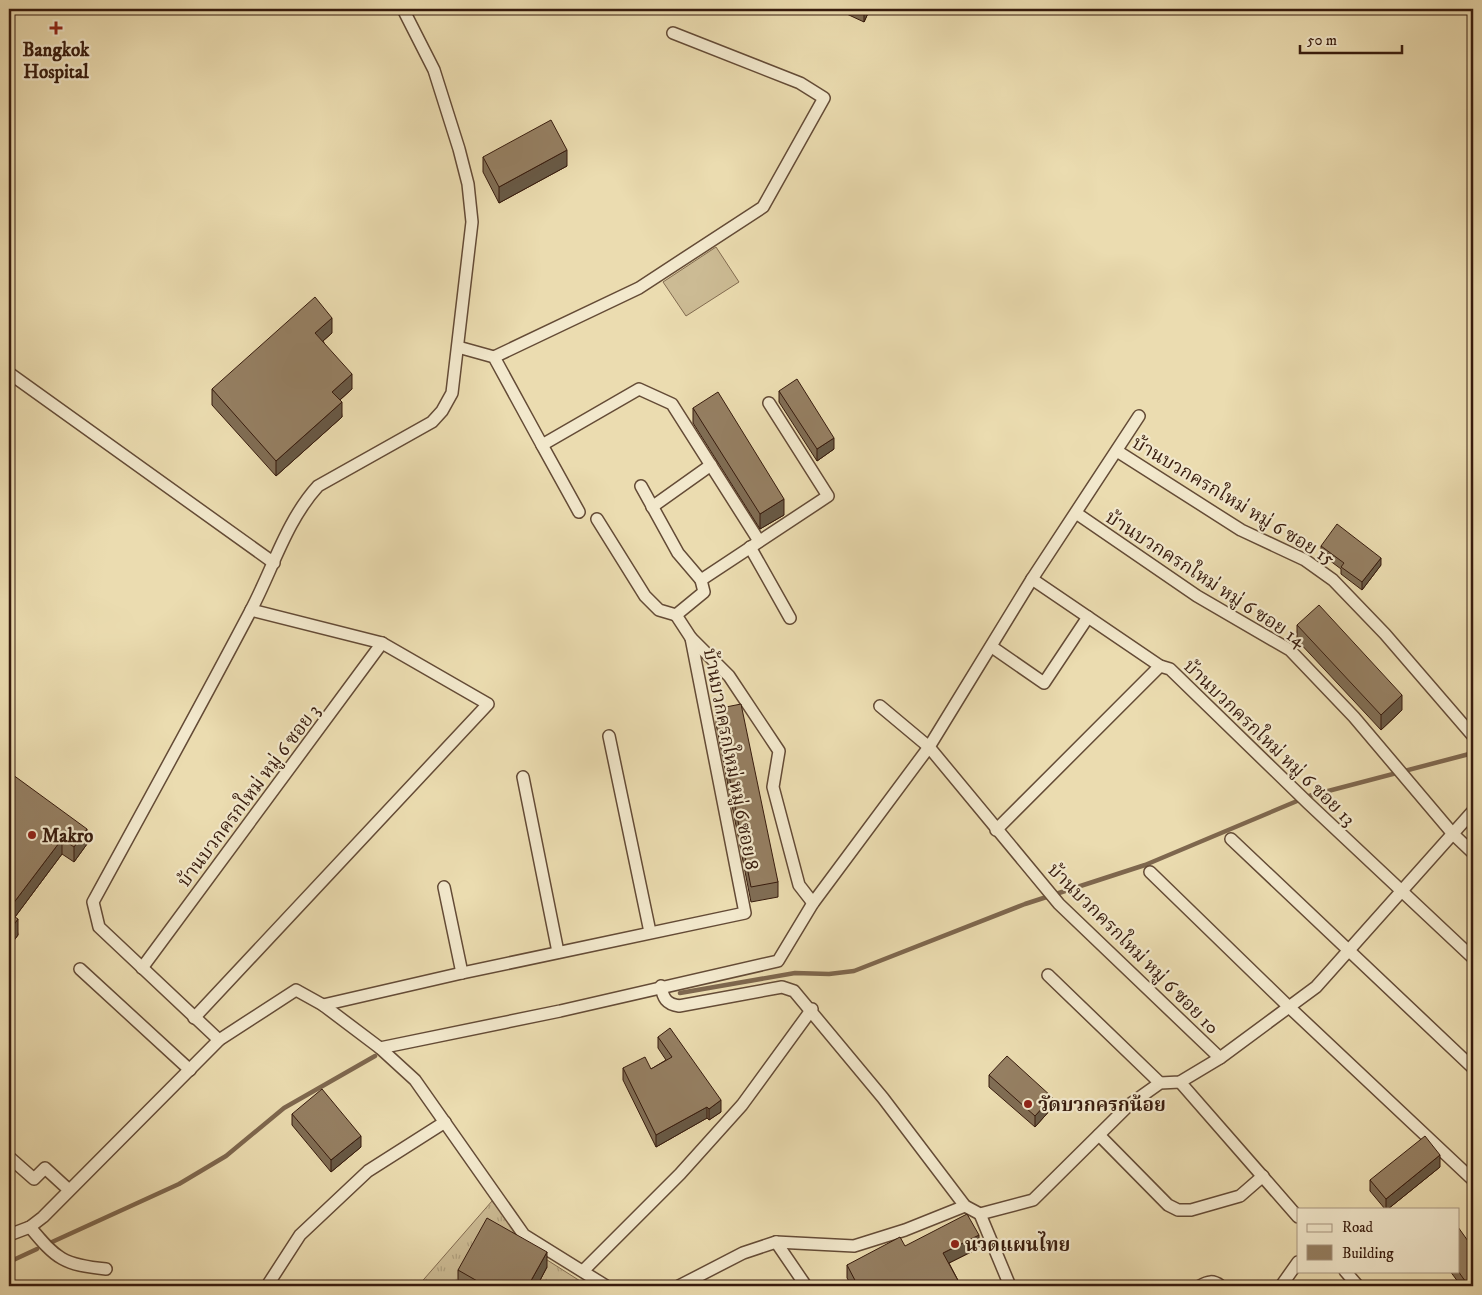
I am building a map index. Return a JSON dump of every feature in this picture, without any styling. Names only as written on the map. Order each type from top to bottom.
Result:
[{"type":"street","points":[[219,1040],[99,927],[93,902],[251,610],[302,508],[318,486],[432,422],[442,411],[452,393],[472,222],[468,184],[460,149],[434,70],[403,9]]},
{"type":"street","points":[[458,348],[494,356],[639,288],[762,207],[824,98],[800,83],[674,33]]},
{"type":"street","points":[[494,356],[579,512]]},
{"type":"street","points":[[9,373],[274,563]]},
{"type":"street","points":[[542,445],[639,389],[672,404],[711,465],[754,544],[790,618]]},
{"type":"street","points":[[701,580],[828,496],[769,403]]},
{"type":"street","points":[[380,1048],[560,1011],[661,986],[778,961],[813,903],[929,747],[1032,579],[1139,416]]},
{"type":"street","name":"บ้านบวกครกใหม่ หมู่ 6 ซอย 15","points":[[1116,451],[1241,530],[1305,560],[1333,580],[1385,634],[1472,734]]},
{"type":"street","points":[[652,507],[711,465]]},
{"type":"street","points":[[597,519],[645,596],[659,610],[676,615],[704,592],[701,580],[678,553],[641,486]]},
{"type":"street","name":"บ้านบวกครกใหม่ หมู่ 6 ซอย 14","points":[[1076,513],[1197,596],[1290,650],[1354,717],[1453,834],[1473,853]]},
{"type":"street","name":"บ้านบวกครกใหม่ หมู่ 6 ซอย 13","points":[[1032,579],[1160,666],[1170,669],[1308,803],[1473,958]]},
{"type":"street","points":[[194,1018],[488,704],[382,643],[251,610]]},
{"type":"street","name":"บ้านบวกครกใหม่ หมู่ 6 ซอย 8","points":[[650,932],[745,913],[691,638],[676,615]]},
{"type":"street","points":[[992,647],[1044,683],[1088,617]]},
{"type":"street","points":[[691,638],[729,676],[779,751],[773,787],[799,885],[813,903]]},
{"type":"street","name":"บ้านบวกครกใหม่ หมู่ 6 ซอย 3","points":[[142,968],[382,643]]},
{"type":"street","points":[[996,830],[1160,666]]},
{"type":"street","name":"บ้านบวกครกใหม่ หมู่ 6 ซอย 10","points":[[880,706],[929,747],[996,830],[1063,908],[1220,1058]]},
{"type":"street","points":[[323,1005],[650,932],[609,736]]},
{"type":"street","points":[[523,777],[558,952]]},
{"type":"street","points":[[980,1214],[1033,1200],[1129,1105],[1160,1083],[1180,1082],[1220,1058],[1316,987],[1473,811]]},
{"type":"street","points":[[1231,839],[1473,1068]]},
{"type":"street","points":[[1150,872],[1288,1006],[1473,1180]]},
{"type":"street","points":[[444,887],[462,973]]},
{"type":"street","points":[[80,969],[190,1070]]},
{"type":"street","points":[[1048,976],[1160,1083]]},
{"type":"street","points":[[661,986],[663,998],[671,1005],[679,1006],[782,986],[794,990],[883,1098],[965,1206],[980,1214],[1010,1286]]},
{"type":"street","points":[[9,1235],[30,1227],[43,1217],[219,1040],[296,990],[323,1005],[380,1048],[415,1080],[524,1235],[606,1286]]},
{"type":"street","points":[[583,1271],[680,1174],[742,1105],[812,1010]]},
{"type":"street","points":[[1180,1082],[1297,1216]]},
{"type":"street","points":[[267,1286],[300,1235],[368,1171],[445,1122]]},
{"type":"street","points":[[1099,1134],[1168,1205],[1178,1210],[1191,1210],[1240,1196],[1263,1176]]},
{"type":"street","points":[[9,1157],[34,1179],[45,1168],[69,1190]]},
{"type":"street","points":[[679,1286],[742,1253],[776,1242],[854,1246],[905,1230],[965,1206]]},
{"type":"street","points":[[30,1227],[45,1246],[61,1259],[78,1266],[106,1268]]},
{"type":"street","points":[[776,1242],[806,1286]]},
{"type":"street","points":[[1280,1286],[1297,1263]]},
{"type":"street","points":[[1346,1272],[1358,1286]]},
{"type":"street","points":[[1200,1286],[1208,1281],[1215,1282],[1221,1286]]},
{"type":"green space","points":[[716,247],[739,282],[686,316],[663,282]]},
{"type":"green space","points":[[492,1201],[533,1251],[588,1286],[418,1286]]},
{"type":"building","points":[[551,120],[567,150],[499,187],[483,157]]},
{"type":"building","points":[[315,297],[332,318],[315,333],[352,374],[332,392],[342,402],[276,461],[212,389]]},
{"type":"building","points":[[797,379],[834,438],[817,449],[779,391]]},
{"type":"building","points":[[718,392],[784,499],[760,514],[693,408]]},
{"type":"building","points":[[1337,524],[1381,558],[1362,582],[1341,567],[1344,563],[1321,546]]},
{"type":"building","points":[[1319,605],[1402,695],[1381,715],[1297,625]]},
{"type":"building","points":[[741,704],[778,882],[751,887],[716,709]]},
{"type":"building","name":"Makro","points":[[9,772],[87,829],[74,847],[62,839],[9,909]]},
{"type":"building","points":[[9,913],[18,919],[9,931]]},
{"type":"building","points":[[670,1028],[721,1100],[709,1109],[707,1107],[656,1135],[623,1068],[645,1057],[651,1069],[672,1057],[658,1037]]},
{"type":"building","points":[[1007,1056],[1052,1097],[1035,1116],[989,1075]]},
{"type":"building","points":[[322,1089],[361,1136],[331,1160],[292,1114]]},
{"type":"building","points":[[1425,1136],[1440,1155],[1386,1199],[1370,1180]]},
{"type":"building","points":[[967,1214],[979,1235],[943,1253],[961,1286],[858,1286],[847,1265],[900,1237],[905,1246]]},
{"type":"building","points":[[487,1218],[547,1252],[528,1286],[486,1286],[458,1270]]},
{"type":"building","points":[[1460,1230],[1473,1248],[1473,1281],[1468,1285],[1459,1272]]},
{"type":"waterway","points":[[680,993],[795,973],[829,974],[854,971],[1025,904],[1145,865],[1309,796],[1473,753]]},
{"type":"waterway","points":[[52,1242],[179,1184],[226,1156],[284,1108],[375,1056]]},
{"type":"waterway","points":[[9,1262],[37,1249]]},
{"type":"place","name":"Bangkok Hospital","points":[[56,28]]},
{"type":"place","name":"Makro","points":[[32,835]]},
{"type":"place","name":"วัดบวกครกน้อย","points":[[1028,1104]]},
{"type":"place","name":"นวดแผนไทย","points":[[955,1244]]}]
